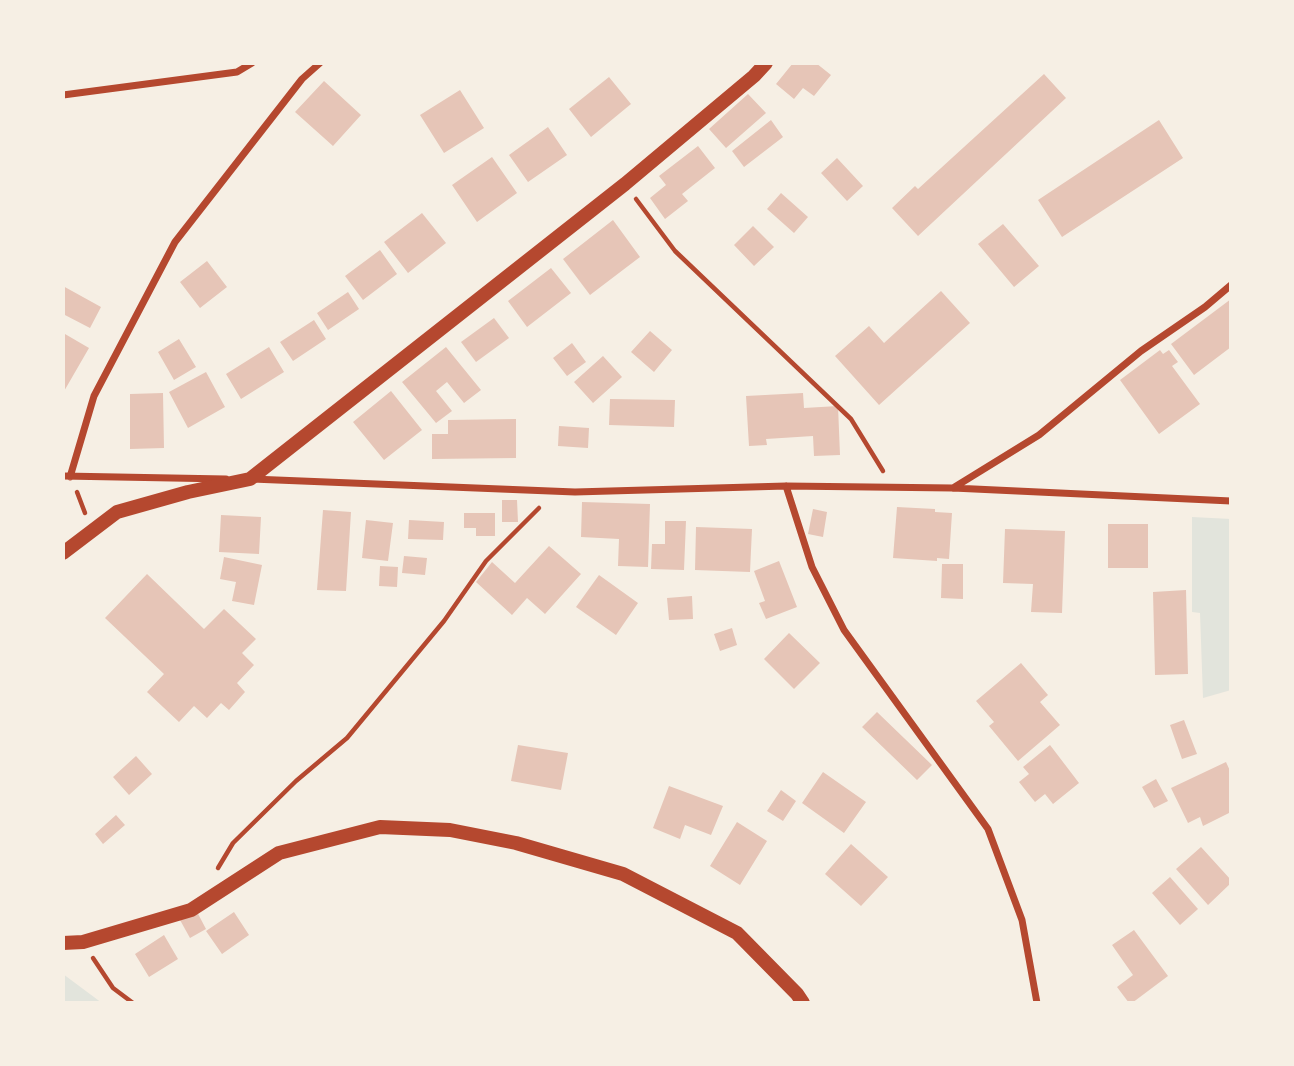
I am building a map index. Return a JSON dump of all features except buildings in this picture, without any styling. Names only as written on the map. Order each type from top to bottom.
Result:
[{"type":"main road","points":[[63,552],[117,512],[188,492],[250,479],[625,184],[766,63]]},
{"type":"main road","points":[[63,943],[83,942],[191,910],[279,853],[380,827],[450,831],[516,843],[623,874],[737,933],[803,1003]]},
{"type":"street","points":[[63,95],[237,72],[252,63]]},
{"type":"street","points":[[320,63],[302,79],[175,242],[94,396],[67,476],[250,479],[575,492],[786,486],[953,488],[1231,500]]},
{"type":"street","points":[[953,488],[1039,435],[1141,351],[1231,285]]},
{"type":"street","points":[[786,486],[812,567],[844,629],[988,829],[1022,920],[1037,1003]]},
{"type":"path","points":[[625,184],[675,251],[851,419],[894,488]]},
{"type":"path","points":[[67,476],[92,530]]},
{"type":"path","points":[[212,877],[233,844],[296,781],[347,738],[444,621],[486,561],[539,508],[575,492]]},
{"type":"path","points":[[83,942],[113,988],[133,1003]]},
{"type":"shaded area","points":[[1192,517],[1231,519],[1231,690],[1203,698],[1200,613],[1192,612]]},
{"type":"shaded area","points":[[63,974],[102,1003],[63,1003]]}]
